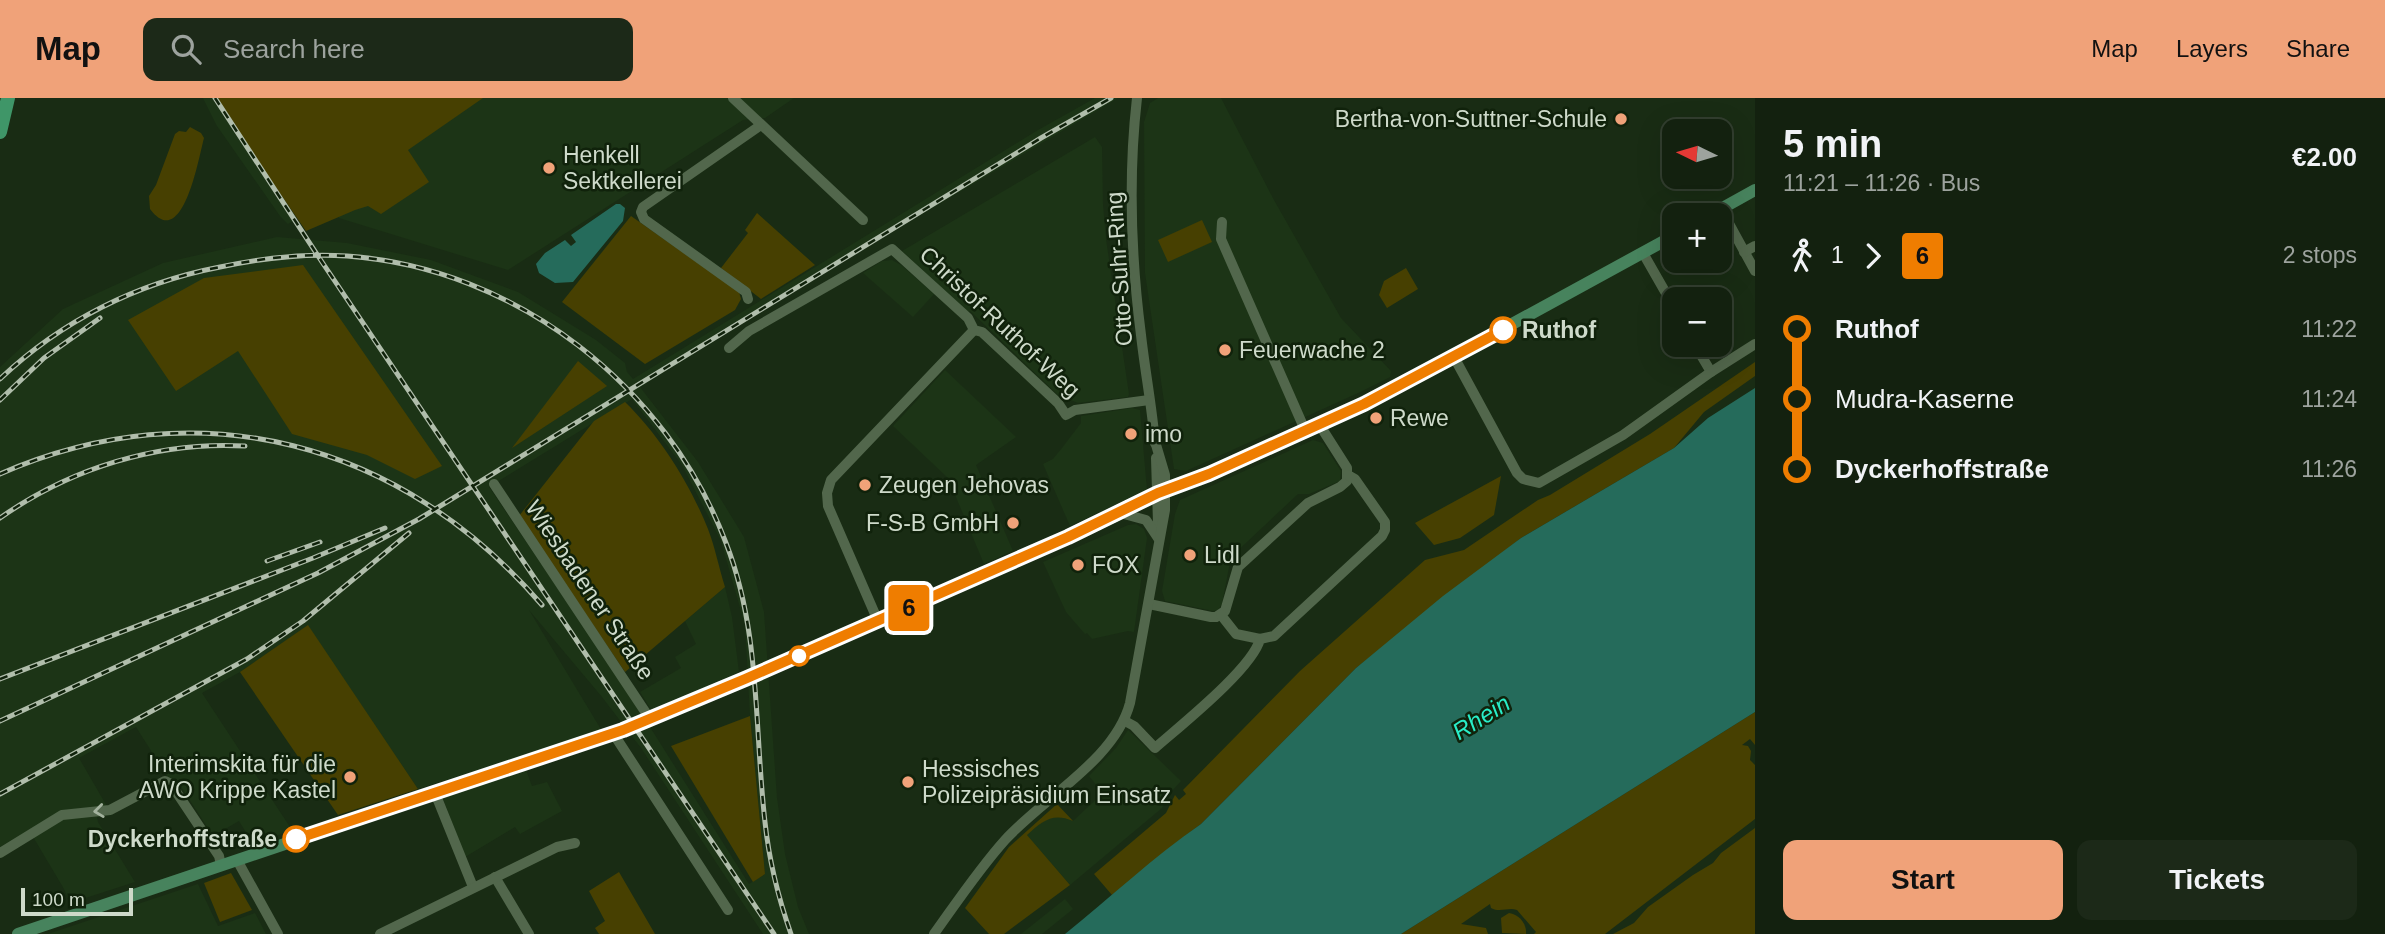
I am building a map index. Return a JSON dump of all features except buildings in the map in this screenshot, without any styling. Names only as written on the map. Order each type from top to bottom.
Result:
[{"type":"highway","points":[[0,132],[8,98]]},
{"type":"main road","points":[[1731,203],[1755,190]]},
{"type":"main road","points":[[18,934],[650,719],[1162,496],[1386,393],[1662,242]]},
{"type":"main road","points":[[1162,496],[1194,486],[1209,474]]},
{"type":"street","points":[[733,98],[863,220]]},
{"type":"street","name":"Otto-Suhr-Ring","points":[[1137,98],[1132,164],[1133,240],[1140,334],[1162,496]]},
{"type":"street","points":[[748,299],[746,292],[644,219],[641,212],[643,207],[761,125]]},
{"type":"street","points":[[1222,222],[1221,240],[1305,430]]},
{"type":"street","points":[[1732,235],[1755,271]]},
{"type":"street","points":[[1744,251],[1755,246]]},
{"type":"street","name":"Christof-Ruthof-Weg","points":[[729,348],[749,331],[892,249],[968,318],[974,330],[982,332],[1058,403],[1066,415],[1075,410],[1149,400]]},
{"type":"street","points":[[1643,253],[1662,287]]},
{"type":"street","points":[[878,621],[828,506],[827,493],[831,480],[974,330]]},
{"type":"street","points":[[1454,357],[1517,473],[1532,483],[1539,483],[1623,435],[1710,372],[1755,344]]},
{"type":"street","points":[[1702,357],[1710,372]]},
{"type":"street","points":[[1149,604],[1211,617],[1221,615],[1228,605],[1238,567],[1308,503],[1344,485],[1348,468],[1319,424]]},
{"type":"street","name":"Otto-Suhr-Ring","points":[[1154,438],[1163,468],[1162,496]]},
{"type":"street","points":[[1163,468],[1175,478],[1190,481]]},
{"type":"street","points":[[1221,615],[1236,634],[1260,639],[1274,636],[1384,533],[1383,517],[1355,479],[1348,475]]},
{"type":"street","name":"Wiesbadener Straße","points":[[494,484],[650,719]]},
{"type":"street","points":[[934,934],[1005,840],[1106,748],[1125,721],[1149,604],[1162,496]]},
{"type":"street","points":[[1119,515],[1146,520],[1158,544]]},
{"type":"street","points":[[1125,721],[1134,726],[1155,748],[1243,668],[1256,652],[1260,639]]},
{"type":"street","points":[[618,732],[728,910]]},
{"type":"street","points":[[0,853],[62,815],[115,808],[164,781],[171,784],[219,856],[221,865]]},
{"type":"street","points":[[435,793],[473,887]]},
{"type":"street","points":[[380,934],[556,847],[575,843]]},
{"type":"street","points":[[237,860],[278,934]]},
{"type":"street","points":[[495,877],[529,934]]},
{"type":"shaded area","points":[[203,98],[218,98],[228,118],[296,219],[288,224],[280,216],[217,126]]},
{"type":"shaded area","points":[[218,98],[483,98],[408,150],[429,182],[381,214],[368,206],[306,231],[228,118]]},
{"type":"shaded area","points":[[274,98],[794,98],[765,118],[743,120],[508,270],[339,218]]},
{"type":"shaded area","points":[[1095,98],[1118,98],[856,253],[640,387],[698,462],[744,537],[764,612],[777,798],[785,854],[798,907],[809,934],[763,934],[641,748],[529,610],[602,731],[418,789],[308,626],[240,672],[202,693],[292,830],[253,844],[239,821],[213,836],[176,779],[171,781],[167,776],[136,727],[79,758],[112,815],[97,817],[98,822],[135,882],[70,903],[29,830],[0,847],[0,367],[63,309],[163,263],[277,237],[347,243],[431,260],[518,292],[596,340],[625,363],[627,372],[633,379],[1038,130]],"holes":[[[632,399],[682,465],[721,541],[745,625],[750,716],[765,874],[749,884],[626,689],[489,487]]]},
{"type":"shaded area","points":[[1158,98],[1221,98],[1274,200],[1341,318],[1391,371],[1390,377],[1358,393],[1186,471],[1174,469],[1145,273],[1144,122],[1150,103]]},
{"type":"shaded area","points":[[190,127],[204,138],[193,180],[180,211],[172,219],[162,219],[150,209],[149,196],[156,185],[175,134],[179,131],[186,132]]},
{"type":"shaded area","points":[[1095,137],[1102,147],[1106,239],[1129,394],[1128,397],[1078,403],[1058,395],[902,251]]},
{"type":"shaded area","points":[[757,213],[815,265],[761,299],[721,268],[748,233],[745,230]]},
{"type":"shaded area","points":[[631,216],[739,292],[741,299],[735,310],[645,364],[562,302]]},
{"type":"shaded area","points":[[1202,220],[1212,242],[1168,262],[1158,240]]},
{"type":"shaded area","points":[[892,260],[934,294],[913,317],[863,273],[882,261]]},
{"type":"shaded area","points":[[303,265],[442,466],[415,479],[367,455],[292,434],[238,351],[176,391],[128,320],[204,278]]},
{"type":"shaded area","points":[[1406,268],[1418,289],[1387,308],[1379,295],[1384,281]]},
{"type":"shaded area","points":[[578,361],[607,386],[512,448]]},
{"type":"shaded area","points":[[1755,362],[1755,376],[1704,412],[1674,448],[1521,538],[1356,668],[1201,824],[1112,895],[1094,874],[1166,813],[1175,795],[1179,800],[1186,794],[1183,790],[1300,671],[1425,560],[1464,550],[1538,500],[1650,434]]},
{"type":"shaded area","points":[[945,370],[1016,437],[976,465],[1013,551],[984,564],[948,478],[893,426]]},
{"type":"shaded area","points":[[625,402],[662,445],[692,495],[710,536],[725,587],[625,672],[519,516],[594,421]]},
{"type":"shaded area","points":[[1132,408],[1140,410],[1147,490],[1070,526],[1043,464],[1053,459],[1062,448],[1081,423],[1081,416]]},
{"type":"shaded area","points":[[1313,440],[1323,443],[1341,471],[1340,481],[1309,494],[1298,494],[1231,557],[1222,604],[1218,610],[1165,601],[1162,591],[1175,514],[1180,500]]},
{"type":"shaded area","points":[[1501,476],[1494,515],[1460,538],[1434,545],[1415,523]]},
{"type":"shaded area","points":[[1136,524],[1144,529],[1147,538],[1134,632],[1092,639],[1066,612],[1043,562],[1128,525]]},
{"type":"shaded area","points":[[725,587],[739,672],[652,711],[640,692],[681,668],[675,657],[696,644],[685,621]]},
{"type":"shaded area","points":[[308,625],[418,789],[338,815],[240,672]]},
{"type":"shaded area","points":[[1755,712],[1755,745],[1750,739],[1742,745],[1748,746],[1751,751],[1750,760],[1755,765],[1755,819],[1605,934],[1534,934],[1536,932],[1517,910],[1494,909],[1490,904],[1461,924],[1486,928],[1488,934],[1401,934]]},
{"type":"shaded area","points":[[750,716],[765,874],[753,882],[671,746]]},
{"type":"shaded area","points":[[1128,730],[1181,781],[1162,808],[1070,885],[1025,833],[1057,804],[1073,821],[1103,793],[1089,776],[1116,748]]},
{"type":"shaded area","points":[[525,767],[532,786],[547,782],[562,811],[520,834],[515,827],[465,857],[442,796]]},
{"type":"shaded area","points":[[1057,804],[1073,821],[1059,817],[1048,819],[1027,835],[1070,885],[1004,934],[989,934],[965,908],[1009,847]]},
{"type":"shaded area","points":[[1755,828],[1755,934],[1613,934],[1634,923],[1648,907],[1713,863],[1721,853]]},
{"type":"shaded area","points":[[619,872],[655,934],[599,934],[595,928],[605,921],[589,891]]},
{"type":"shaded area","points":[[231,873],[252,910],[220,922],[204,883]]},
{"type":"shaded area","points":[[198,884],[218,926],[255,913],[266,934],[48,934]]},
{"type":"shaded area","points":[[1065,899],[1073,909],[1042,934],[1021,934]]},
{"type":"shaded area","points":[[1509,913],[1522,920],[1526,934],[1502,933],[1501,918]]},
{"type":"water","points":[[616,204],[625,208],[623,221],[573,282],[555,283],[539,273],[536,264],[545,253],[565,240],[571,246],[576,242],[571,235]]},
{"type":"water","name":"Rhein","points":[[1755,388],[1755,712],[1401,934],[1065,934],[1201,824],[1356,668],[1443,596],[1521,538],[1674,448],[1708,418]]},
{"type":"railway","points":[[215,98],[322,262],[774,934]]},
{"type":"railway","points":[[0,721],[318,573],[419,519],[1041,138],[1111,98]]},
{"type":"railway","points":[[0,379],[48,339],[130,294],[159,283],[220,267],[299,256],[347,256],[409,265],[469,284],[526,311],[578,345],[625,386],[666,434],[700,486],[726,543],[737,577],[751,646],[769,850],[791,934]]},
{"type":"railway","points":[[0,400],[44,358],[100,318]]},
{"type":"railway","points":[[0,474],[75,448],[149,435],[222,434],[293,446],[361,469],[426,504],[487,549],[542,605]]},
{"type":"railway","points":[[0,518],[56,485],[117,461],[180,448],[245,446]]},
{"type":"railway","points":[[0,679],[385,528]]},
{"type":"railway","points":[[0,794],[247,659],[303,621],[409,533]]},
{"type":"railway","points":[[267,561],[320,542]]},
{"type":"bus line","name":"6","points":[[296,839],[623,730],[745,679],[1115,516],[1143,499],[1209,474],[1364,404],[1503,330]]},
{"type":"place","name":"Bertha-von-Suttner-Schule","points":[[1621,119]]},
{"type":"place","name":"Henkell Sektkellerei","points":[[549,168]]},
{"type":"place","name":"Ruthof","points":[[1503,330]]},
{"type":"place","name":"Feuerwache 2","points":[[1225,350]]},
{"type":"place","name":"Rewe","points":[[1376,418]]},
{"type":"place","name":"imo","points":[[1131,434]]},
{"type":"place","name":"Zeugen Jehovas","points":[[865,485]]},
{"type":"place","name":"F-S-B GmbH","points":[[1013,523]]},
{"type":"place","name":"Lidl","points":[[1190,555]]},
{"type":"place","name":"FOX","points":[[1078,565]]},
{"type":"place","name":"Interimskita für die AWO Krippe Kastel","points":[[350,777]]},
{"type":"place","name":"Hessisches Polizeipräsidium Einsatz","points":[[908,782]]},
{"type":"place","name":"Dyckerhoffstraße","points":[[296,839]]}]
